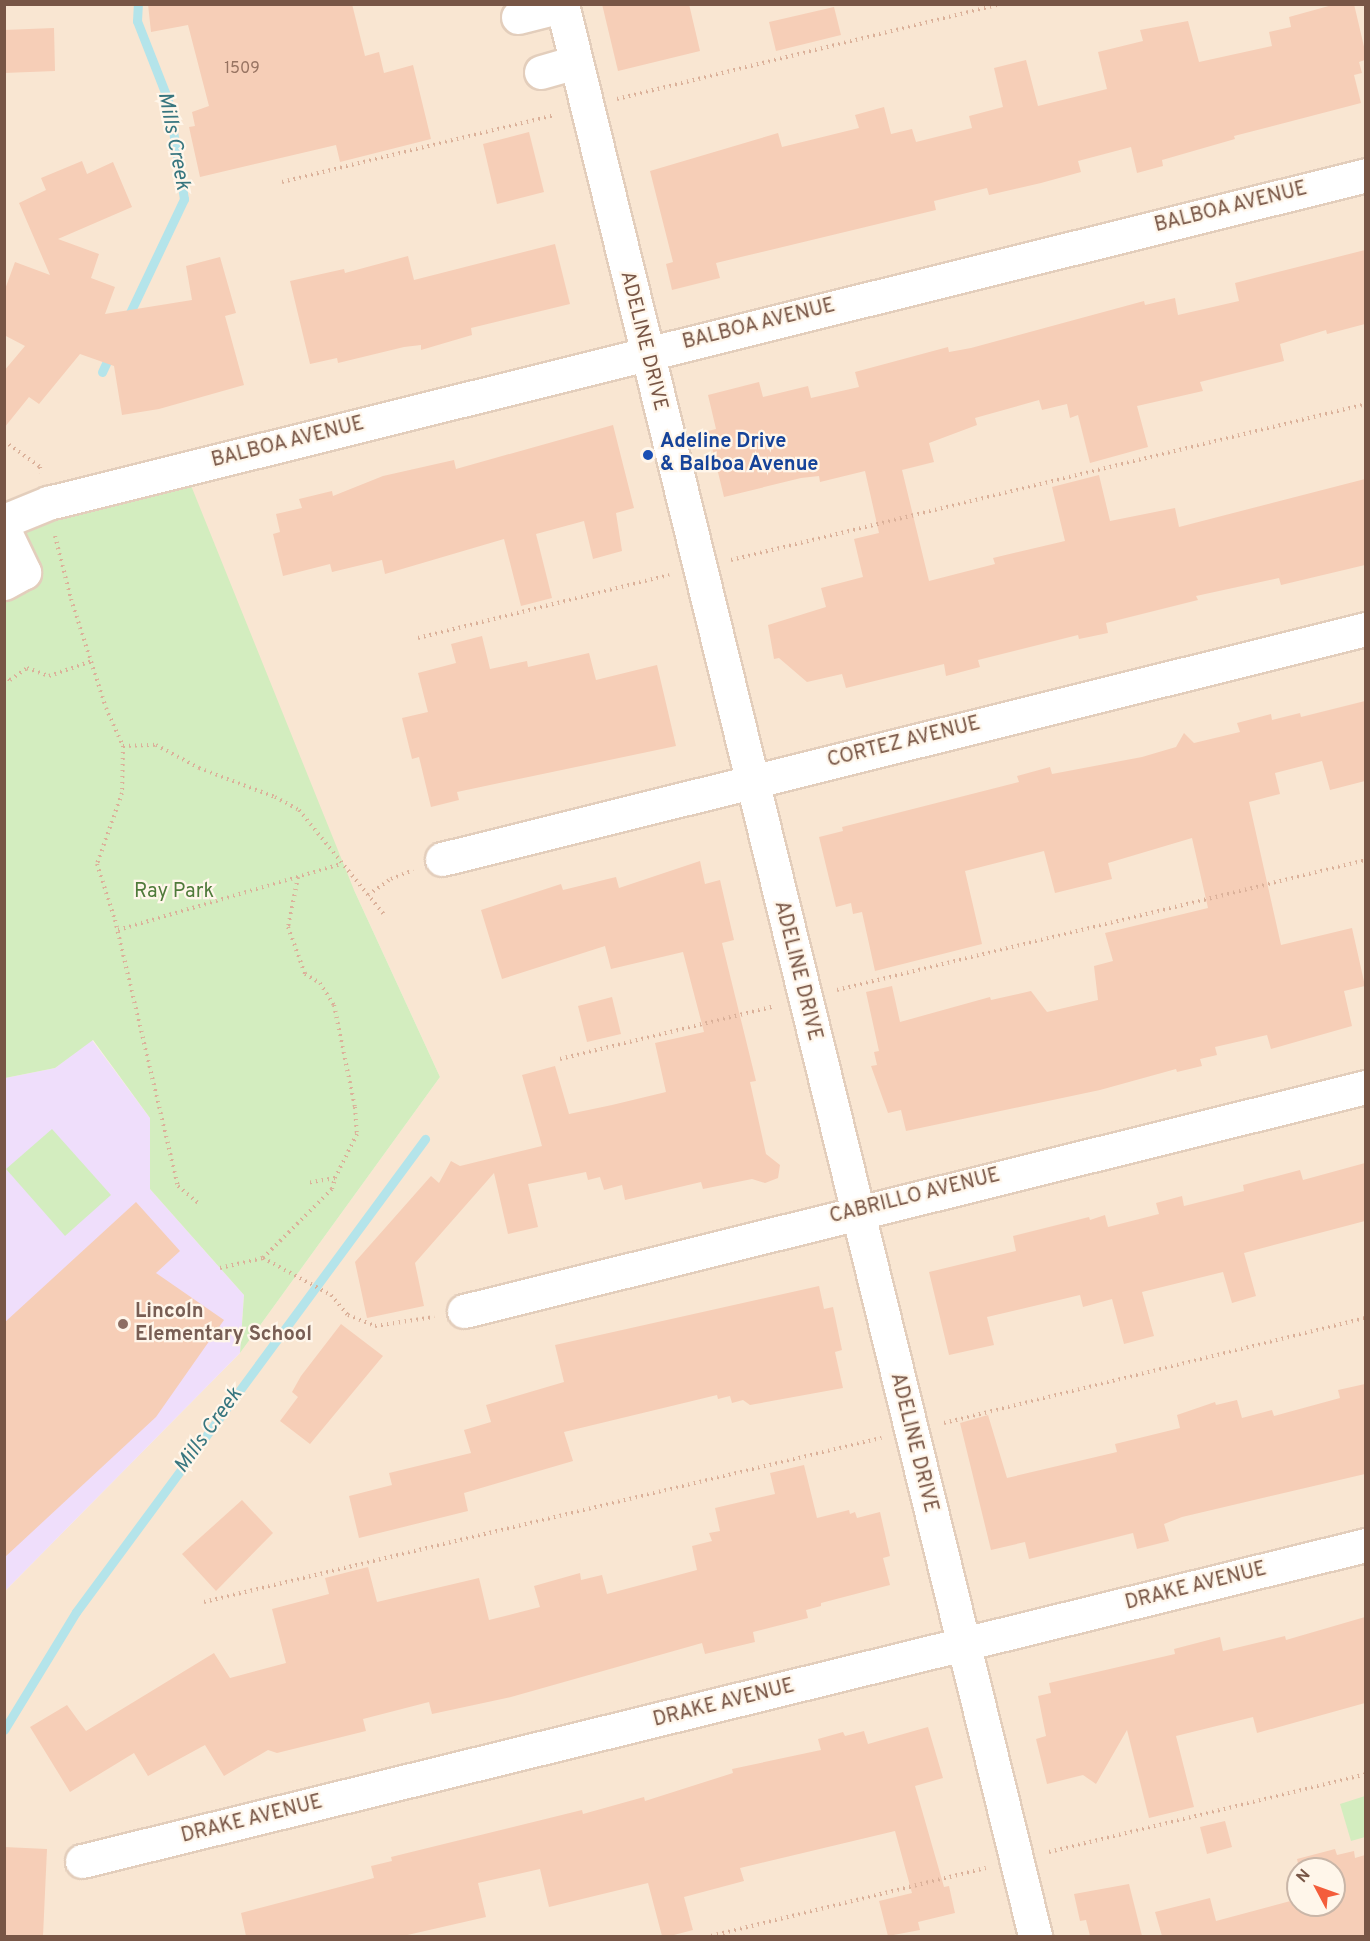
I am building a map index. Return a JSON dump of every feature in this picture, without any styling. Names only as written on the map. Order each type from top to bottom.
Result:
[{"type":"street","name":"ADELINE DRIVE","points":[[562,5],[1035,1936]]},
{"type":"street","points":[[518,17],[562,5]]},
{"type":"street","points":[[541,72],[575,62]]},
{"type":"street","name":"BALBOA AVENUE","points":[[4,521],[48,503],[1365,175]]},
{"type":"street","points":[[4,530],[24,572],[4,583]]},
{"type":"street","name":"CORTEZ AVENUE","points":[[442,859],[1365,629]]},
{"type":"street","name":"CABRILLO AVENUE","points":[[464,1311],[1365,1087]]},
{"type":"street","name":"DRAKE AVENUE","points":[[82,1861],[1365,1545]]},
{"type":"path","points":[[282,182],[1002,4]]},
{"type":"path","points":[[418,638],[1365,404]]},
{"type":"path","points":[[4,441],[40,467],[71,599],[123,746],[122,793],[97,864],[118,930],[178,1186],[198,1203]]},
{"type":"path","points":[[4,675],[10,680],[27,668],[49,676],[92,661]]},
{"type":"path","points":[[123,746],[156,746],[199,768],[274,796],[309,820],[341,864],[385,916]]},
{"type":"path","points":[[367,895],[391,879],[442,859]]},
{"type":"path","points":[[560,1059],[1365,860]]},
{"type":"path","points":[[118,930],[341,864]]},
{"type":"path","points":[[220,1268],[262,1258],[332,1189],[335,1178],[357,1134],[355,1107],[334,1005],[320,983],[305,974],[288,927],[298,877]]},
{"type":"path","points":[[307,1183],[335,1178]]},
{"type":"path","points":[[262,1258],[331,1295],[348,1315],[375,1326],[464,1311]]},
{"type":"path","points":[[204,1602],[1365,1318]]},
{"type":"shaded area","points":[[5,5],[1365,5],[1365,1936],[5,1936],[5,1591],[240,1353],[440,1077],[354,890],[5,548]]},
{"type":"shaded area","name":"Lincoln Elementary School","points":[[92,1040],[150,1118],[150,1189],[244,1295],[240,1353],[5,1591],[5,1078],[55,1068]]},
{"type":"green space","name":"Ray Park","points":[[188,478],[354,890],[440,1077],[240,1353],[244,1295],[150,1189],[150,1118],[93,1040],[55,1068],[5,1078],[4,548],[33,527]]},
{"type":"green space","points":[[52,1129],[111,1195],[65,1236],[6,1169]]},
{"type":"green space","points":[[1365,1796],[1365,1837],[1351,1841],[1340,1804]]},
{"type":"building","points":[[148,4],[352,4],[365,56],[379,52],[384,73],[413,65],[431,139],[340,162],[336,145],[200,177],[189,127],[195,126],[192,112],[209,106],[188,25],[151,32]]},
{"type":"building","points":[[602,4],[689,4],[700,51],[618,71]]},
{"type":"building","points":[[1336,4],[1354,4],[1365,51],[1365,60],[1359,62],[1362,73],[1354,75],[1361,103],[1234,136],[1235,139],[1162,160],[1163,166],[1137,173],[1131,147],[1078,161],[1081,172],[989,195],[987,188],[934,201],[936,210],[716,263],[720,278],[672,290],[666,264],[673,262],[650,171],[778,133],[782,147],[859,128],[855,115],[884,107],[891,134],[912,129],[916,142],[972,128],[969,116],[1003,107],[994,68],[1026,60],[1038,106],[1107,89],[1098,52],[1143,41],[1140,30],[1188,21],[1199,62],[1272,46],[1269,32],[1291,27],[1289,17]]},
{"type":"building","points":[[834,7],[841,35],[776,51],[769,22]]},
{"type":"building","points":[[54,28],[55,71],[4,73],[4,30]]},
{"type":"building","points":[[529,132],[544,192],[497,204],[483,144]]},
{"type":"building","points":[[82,161],[87,174],[113,162],[132,207],[58,239],[99,254],[91,278],[115,287],[105,314],[192,300],[186,266],[220,257],[236,313],[225,316],[244,385],[159,409],[122,415],[114,366],[80,354],[39,404],[29,397],[4,428],[4,371],[25,346],[4,335],[4,292],[15,262],[50,275],[19,203],[46,190],[41,178]]},
{"type":"building","points":[[555,244],[570,304],[471,328],[472,335],[421,350],[421,345],[404,347],[338,363],[337,358],[310,364],[290,281],[344,269],[345,273],[408,256],[414,280]]},
{"type":"building","points":[[1365,250],[1365,324],[1327,334],[1326,330],[1280,344],[1284,361],[1200,382],[1203,391],[1137,406],[1148,447],[1090,463],[1078,415],[1070,418],[1067,404],[1042,410],[1039,400],[975,418],[977,425],[929,443],[934,462],[902,470],[929,581],[995,564],[993,558],[1065,541],[1052,487],[1099,475],[1110,521],[1175,508],[1179,527],[1365,479],[1365,565],[1281,585],[1279,578],[1196,596],[1198,600],[1106,623],[1108,633],[1079,639],[1078,635],[978,660],[980,667],[946,676],[944,664],[846,688],[842,674],[807,682],[779,658],[774,659],[768,625],[826,607],[821,588],[863,577],[854,539],[879,533],[865,471],[820,482],[819,476],[801,478],[724,497],[708,431],[716,429],[708,395],[759,382],[763,397],[808,386],[811,398],[859,387],[855,372],[948,347],[949,352],[971,348],[1144,301],[1145,305],[1175,298],[1178,315],[1239,301],[1235,283]]},
{"type":"building","points":[[613,425],[634,508],[616,513],[622,551],[593,559],[584,521],[536,534],[552,598],[521,606],[504,539],[385,574],[382,560],[332,572],[330,564],[283,576],[273,534],[280,532],[276,514],[302,508],[299,499],[332,491],[333,496],[383,476],[454,460],[456,469]]},
{"type":"building","points":[[482,636],[490,669],[527,661],[528,667],[589,653],[596,680],[657,665],[676,746],[457,792],[459,800],[431,807],[419,757],[412,759],[402,718],[428,712],[418,673],[456,663],[451,644]]},
{"type":"building","points":[[1365,701],[1365,781],[1330,790],[1322,761],[1275,773],[1280,794],[1249,802],[1281,945],[1352,928],[1365,986],[1344,991],[1352,1026],[1271,1049],[1267,1035],[1215,1047],[1217,1055],[1200,1059],[1202,1066],[1177,1072],[1176,1069],[1100,1090],[906,1131],[901,1110],[888,1113],[871,1066],[877,1065],[874,1052],[879,1051],[866,992],[892,986],[900,1022],[990,997],[991,1000],[1031,991],[1047,1012],[1098,1000],[1094,966],[1113,961],[1105,933],[1208,908],[1192,838],[1108,863],[1112,879],[1055,893],[1044,851],[965,871],[982,944],[875,971],[862,912],[853,914],[851,903],[836,907],[819,837],[843,831],[842,827],[1019,782],[1017,776],[1050,767],[1052,774],[1142,757],[1176,747],[1184,733],[1194,743],[1240,732],[1237,723],[1271,714],[1272,720],[1300,713],[1301,717]]},
{"type":"building","points":[[700,861],[705,884],[720,880],[734,940],[722,943],[756,1081],[750,1082],[766,1154],[780,1165],[778,1178],[765,1183],[752,1179],[703,1189],[701,1182],[625,1200],[622,1185],[604,1190],[600,1177],[588,1180],[586,1172],[528,1184],[538,1227],[508,1234],[494,1173],[415,1263],[424,1306],[367,1318],[355,1262],[431,1176],[439,1183],[451,1161],[460,1166],[542,1146],[522,1075],[555,1066],[569,1114],[612,1105],[666,1092],[655,1043],[704,1032],[683,952],[611,969],[605,946],[502,979],[481,910],[561,884],[563,890],[616,877],[619,888]]},
{"type":"building","points":[[612,997],[621,1034],[587,1042],[578,1006]]},
{"type":"building","points":[[1365,1163],[1365,1221],[1244,1253],[1256,1296],[1232,1303],[1223,1272],[1142,1292],[1154,1336],[1124,1344],[1112,1299],[1083,1307],[1080,1295],[987,1317],[994,1345],[949,1355],[929,1272],[1016,1251],[1013,1236],[1089,1217],[1090,1220],[1105,1215],[1108,1227],[1159,1214],[1156,1203],[1182,1196],[1184,1206],[1244,1191],[1243,1185],[1300,1170],[1303,1180]]},
{"type":"building","points":[[136,1202],[180,1251],[156,1273],[224,1320],[156,1417],[4,1558],[4,1323]]},
{"type":"building","points":[[819,1286],[824,1309],[833,1307],[842,1350],[835,1352],[843,1388],[750,1405],[743,1400],[732,1403],[730,1396],[718,1399],[717,1395],[564,1432],[573,1461],[464,1493],[468,1511],[359,1538],[349,1496],[392,1485],[389,1473],[471,1453],[464,1430],[491,1422],[486,1405],[564,1382],[555,1345]]},
{"type":"building","points":[[341,1324],[383,1356],[310,1444],[280,1421],[298,1397],[292,1392],[301,1376]]},
{"type":"building","points":[[1365,1384],[1365,1474],[1182,1517],[1164,1524],[1169,1541],[1137,1549],[1133,1533],[1029,1559],[1025,1542],[991,1550],[960,1423],[988,1415],[1007,1478],[1117,1452],[1115,1444],[1180,1428],[1177,1415],[1215,1402],[1216,1405],[1237,1400],[1242,1418],[1272,1410],[1274,1416],[1340,1398],[1338,1390]]},
{"type":"building","points":[[804,1465],[817,1518],[849,1510],[850,1514],[855,1512],[857,1518],[880,1512],[890,1556],[883,1558],[890,1585],[821,1603],[821,1606],[806,1610],[808,1618],[753,1632],[755,1642],[705,1654],[702,1643],[511,1697],[432,1714],[429,1702],[363,1719],[366,1731],[277,1753],[268,1750],[224,1776],[205,1745],[148,1776],[134,1753],[70,1792],[30,1727],[67,1705],[86,1731],[214,1653],[230,1678],[286,1663],[272,1609],[329,1594],[325,1578],[368,1567],[377,1602],[479,1578],[489,1620],[540,1607],[534,1586],[580,1573],[581,1580],[602,1575],[607,1594],[697,1570],[692,1546],[712,1541],[709,1533],[720,1531],[715,1508],[775,1494],[770,1473]]},
{"type":"building","points":[[242,1500],[273,1533],[216,1591],[182,1554]]},
{"type":"building","points":[[1365,1617],[1365,1703],[1257,1733],[1253,1717],[1176,1736],[1194,1807],[1149,1818],[1127,1730],[1096,1784],[1083,1775],[1047,1784],[1036,1739],[1046,1736],[1038,1696],[1051,1693],[1049,1683],[1175,1654],[1174,1649],[1220,1637],[1223,1651],[1285,1636],[1286,1640]]},
{"type":"building","points":[[928,1727],[943,1778],[915,1786],[944,1887],[949,1886],[955,1913],[918,1922],[920,1930],[888,1936],[879,1901],[912,1893],[895,1831],[740,1868],[744,1881],[684,1897],[693,1930],[670,1936],[662,1936],[648,1883],[549,1907],[540,1869],[478,1883],[486,1917],[403,1936],[246,1936],[241,1913],[374,1878],[371,1866],[392,1861],[391,1857],[582,1810],[583,1814],[644,1797],[645,1801],[733,1773],[732,1769],[821,1750],[818,1739],[843,1732],[845,1736],[864,1731],[868,1744]]},
{"type":"building","points":[[1225,1821],[1232,1847],[1207,1854],[1200,1827]]},
{"type":"building","points":[[4,1847],[47,1849],[43,1936],[4,1936]]},
{"type":"building","points":[[1335,1849],[1337,1855],[1354,1851],[1355,1858],[1365,1855],[1365,1936],[1162,1936],[1155,1912],[1210,1898],[1216,1921],[1286,1902],[1286,1917],[1346,1917],[1346,1857],[1305,1857]]},
{"type":"building","points":[[1129,1884],[1142,1936],[1090,1936],[1086,1920],[1080,1921],[1074,1894]]},
{"type":"waterway","name":"Mills Creek","points":[[127,319],[184,199],[168,100],[137,21],[138,4]]},
{"type":"waterway","name":"Mills Creek","points":[[102,372],[111,353]]},
{"type":"waterway","name":"Mills Creek","points":[[4,1730],[76,1612],[425,1139]]},
{"type":"place","name":"Adeline Drive & Balboa Avenue","points":[[648,455]]},
{"type":"place","name":"Lincoln Elementary School","points":[[123,1324]]}]
